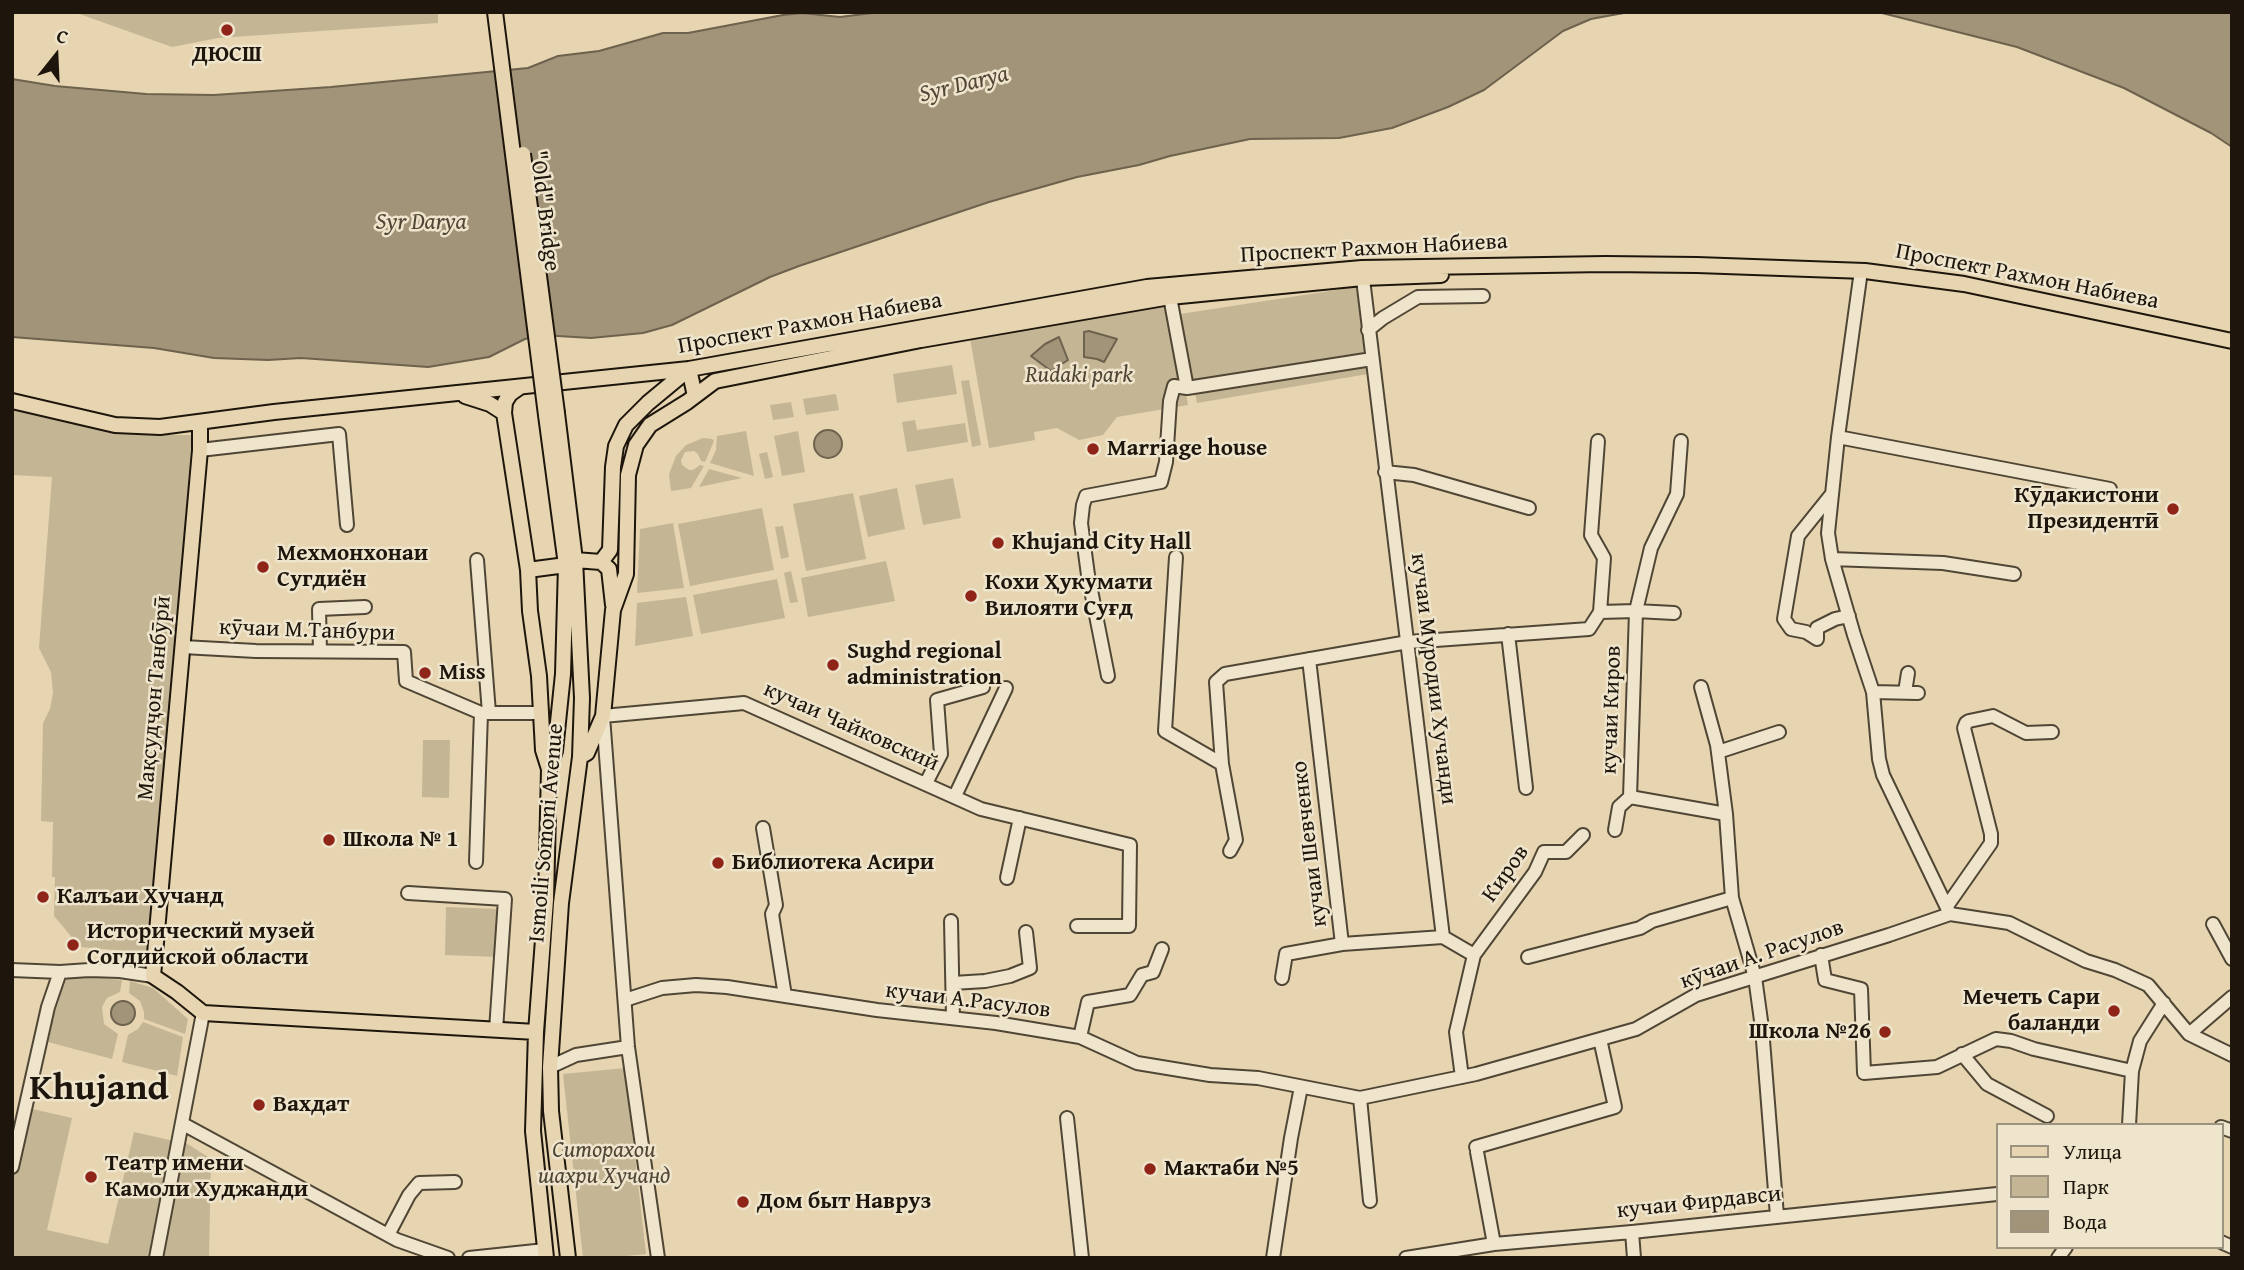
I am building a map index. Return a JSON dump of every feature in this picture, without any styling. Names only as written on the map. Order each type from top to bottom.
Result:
[{"type":"main road","name":"\"Old\" Bridge","points":[[495,12],[552,414]]},
{"type":"main road","name":"\"Old\" Bridge","points":[[505,12],[552,414]]},
{"type":"main road","name":"Проспект Рахмон Набиева","points":[[12,401],[115,425],[160,427],[274,412],[689,369],[1147,288],[1362,273],[1605,264],[1865,271],[1964,284],[2232,341]]},
{"type":"main road","name":"Проспект Рахмон Набиева","points":[[613,610],[626,578],[628,475],[636,445],[650,425],[715,381],[921,340],[1170,297],[1296,284],[1362,273],[1627,271],[1860,278],[1965,290],[2232,350]]},
{"type":"main road","points":[[601,562],[611,546],[612,467],[616,446],[626,425],[689,369],[695,396]]},
{"type":"main road","points":[[520,387],[510,394],[505,402],[504,413],[528,569],[543,750],[549,769]]},
{"type":"main road","points":[[457,394],[490,404],[504,413]]},
{"type":"main road","points":[[552,414],[570,563]]},
{"type":"main road","name":"Мақсудҷон Танбӯрӣ","points":[[153,976],[200,450],[200,423]]},
{"type":"main road","points":[[528,569],[601,562],[611,572],[613,610],[603,716],[587,753],[580,757],[555,751]]},
{"type":"main road","name":"Ismoili Somoni Avenue","points":[[546,1254],[533,1131],[536,1032],[546,900],[549,769],[555,751],[563,674],[570,563]]},
{"type":"main road","name":"Ismoili Somoni Avenue","points":[[568,1258],[551,1111],[550,1067],[561,903],[580,757],[582,698],[570,563]]},
{"type":"main road","points":[[153,976],[203,1013],[536,1032]]},
{"type":"street","name":"кучаи Муродии Хучанди","points":[[1362,273],[1443,937]]},
{"type":"street","points":[[1860,278],[1828,533],[1832,559],[1873,692],[1883,775],[1949,910]]},
{"type":"street","points":[[1368,330],[1418,297],[1483,296]]},
{"type":"street","points":[[1170,297],[1187,388]]},
{"type":"street","points":[[1108,676],[1088,575],[1081,523],[1083,505],[1086,495],[1161,482],[1166,462],[1170,401],[1174,386],[1187,388],[1372,359]]},
{"type":"street","points":[[200,450],[339,434],[347,525]]},
{"type":"street","points":[[1838,437],[2110,489]]},
{"type":"street","name":"кучаи Киров","points":[[1681,440],[1677,494],[1651,548],[1636,611],[1630,797],[1726,814]]},
{"type":"street","name":"кучаи Киров","points":[[1598,441],[1591,535],[1604,558],[1600,612],[1674,613]]},
{"type":"street","points":[[1385,472],[1414,475],[1529,508]]},
{"type":"street","points":[[1831,495],[1798,536],[1784,619],[1791,629],[1806,632],[1817,639],[1817,628],[1835,619],[1849,616]]},
{"type":"street","points":[[1176,557],[1165,731],[1222,764]]},
{"type":"street","points":[[1832,559],[1942,564],[2014,573]]},
{"type":"street","points":[[476,862],[485,713],[477,560]]},
{"type":"street","points":[[320,651],[319,609],[365,607]]},
{"type":"street","points":[[1233,846],[1222,764],[1216,682],[1225,674],[1408,642],[1590,629],[1600,612]]},
{"type":"street","points":[[1508,634],[1526,788]]},
{"type":"street","name":"кӯчаи М.Танбури","points":[[183,647],[256,651],[404,652],[406,681],[485,713]]},
{"type":"street","name":"кучаи Шевченко","points":[[1282,978],[1286,954],[1342,944],[1310,659]]},
{"type":"street","points":[[1873,692],[1912,693],[1908,673]]},
{"type":"street","points":[[926,783],[941,754],[937,700],[984,687]]},
{"type":"street","points":[[1701,687],[1718,752],[1732,898],[1755,977],[1762,1028],[1777,1216]]},
{"type":"street","name":"кучаи Чайковский","points":[[955,796],[1006,688]]},
{"type":"street","name":"кучаи Чайковский","points":[[603,716],[744,703],[982,808],[1130,845],[1129,926],[1077,926]]},
{"type":"street","points":[[485,713],[541,713]]},
{"type":"street","points":[[603,716],[628,1047],[657,1258]]},
{"type":"street","points":[[1949,910],[1991,843],[1964,728],[1966,723],[1993,716],[2026,733],[2052,732]]},
{"type":"street","points":[[1718,752],[1779,732]]},
{"type":"street","points":[[1615,830],[1619,807],[1630,797]]},
{"type":"street","points":[[1007,878],[1020,818]]},
{"type":"street","points":[[762,828],[776,905],[772,914],[785,996]]},
{"type":"street","name":"Киров","points":[[1474,955],[1535,872],[1544,852],[1566,852],[1583,835]]},
{"type":"street","points":[[408,893],[505,899],[496,1030]]},
{"type":"street","points":[[1528,957],[1640,928],[1652,921],[1732,898]]},
{"type":"street","name":"кӯчаи А. Расулов","points":[[1301,1087],[1360,1098],[1462,1077],[1600,1040],[1636,1029],[1696,996],[1889,935],[1949,910],[2009,923],[2086,961],[2148,985],[2164,1003]]},
{"type":"street","points":[[951,921],[953,1018]]},
{"type":"street","points":[[2213,924],[2232,959]]},
{"type":"street","points":[[953,983],[985,981],[1010,976],[1030,968],[1026,932]]},
{"type":"street","points":[[1342,944],[1443,937],[1474,955],[1456,1032],[1462,1077]]},
{"type":"street","points":[[1080,1037],[1088,1002],[1130,995],[1142,975],[1153,972],[1161,949]]},
{"type":"street","points":[[1821,955],[1825,980],[1861,989],[1864,1073],[1937,1067],[1996,1039],[2132,1071]]},
{"type":"street","points":[[12,970],[120,971],[153,976]]},
{"type":"street","points":[[12,1167],[48,1007],[60,972]]},
{"type":"street","name":"кучаи А.Расулов","points":[[624,994],[696,985],[727,987],[877,1010],[953,1018],[1080,1037],[1137,1063],[1210,1076],[1258,1078],[1301,1087]]},
{"type":"street","points":[[2189,1034],[2232,997]]},
{"type":"street","points":[[2129,1123],[2132,1071],[2140,1041],[2164,1003],[2189,1034],[2232,1055]]},
{"type":"street","points":[[156,1258],[203,1013]]},
{"type":"street","points":[[1489,1249],[1476,1149],[1615,1108],[1600,1040]]},
{"type":"street","points":[[550,1067],[576,1055],[628,1047]]},
{"type":"street","points":[[1962,1054],[1987,1084],[2047,1116]]},
{"type":"street","points":[[1273,1258],[1301,1087]]},
{"type":"street","points":[[1360,1098],[1370,1200]]},
{"type":"street","points":[[1067,1118],[1082,1258]]},
{"type":"street","points":[[183,1124],[388,1235],[447,1258]]},
{"type":"street","points":[[388,1235],[409,1195],[419,1183],[455,1182]]},
{"type":"street","name":"кучаи Фирдавси","points":[[1406,1258],[1996,1194]]},
{"type":"street","points":[[1632,1232],[1634,1258]]},
{"type":"street","points":[[469,1258],[546,1254]]},
{"type":"green space","name":"ДЮСШ","points":[[74,12],[438,12],[438,23],[218,38],[172,47]]},
{"type":"green space","points":[[1356,287],[1368,374],[1197,403],[1180,314]]},
{"type":"green space","name":"Rudaki park","points":[[1170,303],[1188,405],[1117,417],[1103,435],[1079,440],[1057,428],[1034,432],[1035,440],[989,448],[970,338]]},
{"type":"green space","points":[[952,365],[957,394],[897,403],[893,374]]},
{"type":"green space","points":[[969,380],[981,445],[972,447],[961,381]]},
{"type":"green space","points":[[836,394],[839,410],[806,415],[803,399]]},
{"type":"green space","points":[[791,402],[794,417],[773,420],[770,405]]},
{"type":"green space","points":[[12,409],[144,435],[192,435],[150,953],[80,947],[54,916],[53,822],[41,821],[43,723],[50,709],[53,693],[51,672],[39,648],[52,477],[12,475]]},
{"type":"green space","points":[[915,420],[917,430],[965,423],[968,442],[907,452],[902,422]]},
{"type":"green space","points":[[746,431],[754,476],[710,463],[716,450],[717,436]]},
{"type":"green space","points":[[798,431],[805,472],[782,476],[774,436]]},
{"type":"green space","points":[[703,438],[714,441],[705,462],[701,461],[694,451],[685,452],[681,460],[682,465],[689,470],[704,466],[691,488],[671,491],[669,474],[676,456],[686,445]]},
{"type":"green space","points":[[767,452],[773,477],[765,479],[759,454]]},
{"type":"green space","points":[[709,469],[742,478],[699,487]]},
{"type":"green space","points":[[953,478],[961,518],[923,525],[915,485]]},
{"type":"green space","points":[[897,488],[905,529],[868,537],[859,496]]},
{"type":"green space","points":[[853,493],[866,559],[806,571],[793,504]]},
{"type":"green space","points":[[762,508],[774,570],[690,586],[678,524]]},
{"type":"green space","points":[[673,523],[684,588],[637,593],[640,529]]},
{"type":"green space","points":[[783,526],[789,557],[781,559],[775,527]]},
{"type":"green space","points":[[886,561],[895,601],[808,617],[801,578]]},
{"type":"green space","points":[[791,571],[798,602],[790,603],[784,573]]},
{"type":"green space","points":[[777,579],[785,618],[701,634],[693,595]]},
{"type":"green space","points":[[686,597],[693,636],[635,646],[637,603]]},
{"type":"green space","points":[[423,740],[450,740],[449,798],[422,797]]},
{"type":"green space","points":[[446,907],[499,909],[498,957],[445,955]]},
{"type":"green space","points":[[70,975],[122,980],[120,992],[107,998],[102,1007],[104,1024],[118,1034],[112,1059],[48,1042],[61,983]]},
{"type":"green space","points":[[130,981],[153,988],[188,1019],[185,1034],[144,1019],[140,1001],[129,993]]},
{"type":"green space","points":[[143,1022],[183,1037],[177,1076],[122,1062],[128,1035]]},
{"type":"green space","name":"Ситорахои шахри Хучанд","points":[[625,1068],[646,1254],[583,1258],[563,1074]]},
{"type":"green space","points":[[28,1108],[72,1118],[47,1230],[108,1244],[134,1132],[174,1141],[148,1258],[12,1258],[12,1180]]},
{"type":"green space","points":[[180,1139],[211,1159],[209,1258],[155,1258]]},
{"type":"water","name":"Syr Darya","points":[[880,12],[1629,12],[1591,19],[1563,31],[1484,90],[1392,128],[1339,138],[1250,139],[1077,177],[989,202],[799,266],[770,277],[672,325],[643,333],[591,338],[541,335],[525,339],[489,357],[428,367],[301,358],[214,358],[154,348],[12,337],[12,79],[55,86],[146,94],[214,95],[331,87],[528,68],[558,56],[599,51],[663,33],[688,33],[783,15],[802,13],[840,17]]},
{"type":"water","points":[[1878,12],[2232,12],[2232,147],[2211,133],[2124,88],[2017,47]]},
{"type":"water","points":[[1084,332],[1117,339],[1104,362],[1084,357]]},
{"type":"water","points":[[1059,337],[1068,360],[1051,371],[1031,356]]},
{"type":"water","points":[[828,430],[838,434],[842,444],[838,454],[828,458],[818,454],[814,444],[818,434]]},
{"type":"water","points":[[123,1001],[134,1008],[135,1013],[128,1024],[123,1025],[112,1018],[111,1013],[118,1002]]},
{"type":"place","name":"ДЮСШ","points":[[227,30]]},
{"type":"place","name":"Marriage house","points":[[1093,449]]},
{"type":"place","name":"Кӯдакистони Президентӣ","points":[[2173,509]]},
{"type":"place","name":"Khujand City Hall","points":[[998,543]]},
{"type":"place","name":"Мехмонхонаи Сугдиён","points":[[263,567]]},
{"type":"place","name":"Кохи Ҳукумати Вилояти Суғд","points":[[971,596]]},
{"type":"place","name":"Sughd regional administration","points":[[833,665]]},
{"type":"place","name":"Miss","points":[[425,673]]},
{"type":"place","name":"Школа № 1","points":[[329,840]]},
{"type":"place","name":"Библиотека Асири","points":[[718,863]]},
{"type":"place","name":"Калъаи Хучанд","points":[[43,897]]},
{"type":"place","name":"Исторический музей Согдийской области","points":[[73,945]]},
{"type":"place","name":"Мечеть Сари баланди","points":[[2114,1011]]},
{"type":"place","name":"Школа №26","points":[[1885,1032]]},
{"type":"place","name":"Вахдат","points":[[259,1105]]},
{"type":"place","name":"Мактаби №5","points":[[1150,1169]]},
{"type":"place","name":"Театр имени Камоли Худжанди","points":[[91,1177]]},
{"type":"place","name":"Дом быт Навруз","points":[[743,1202]]},
{"type":"district","name":"Khujand","points":[[99,1090]]}]
